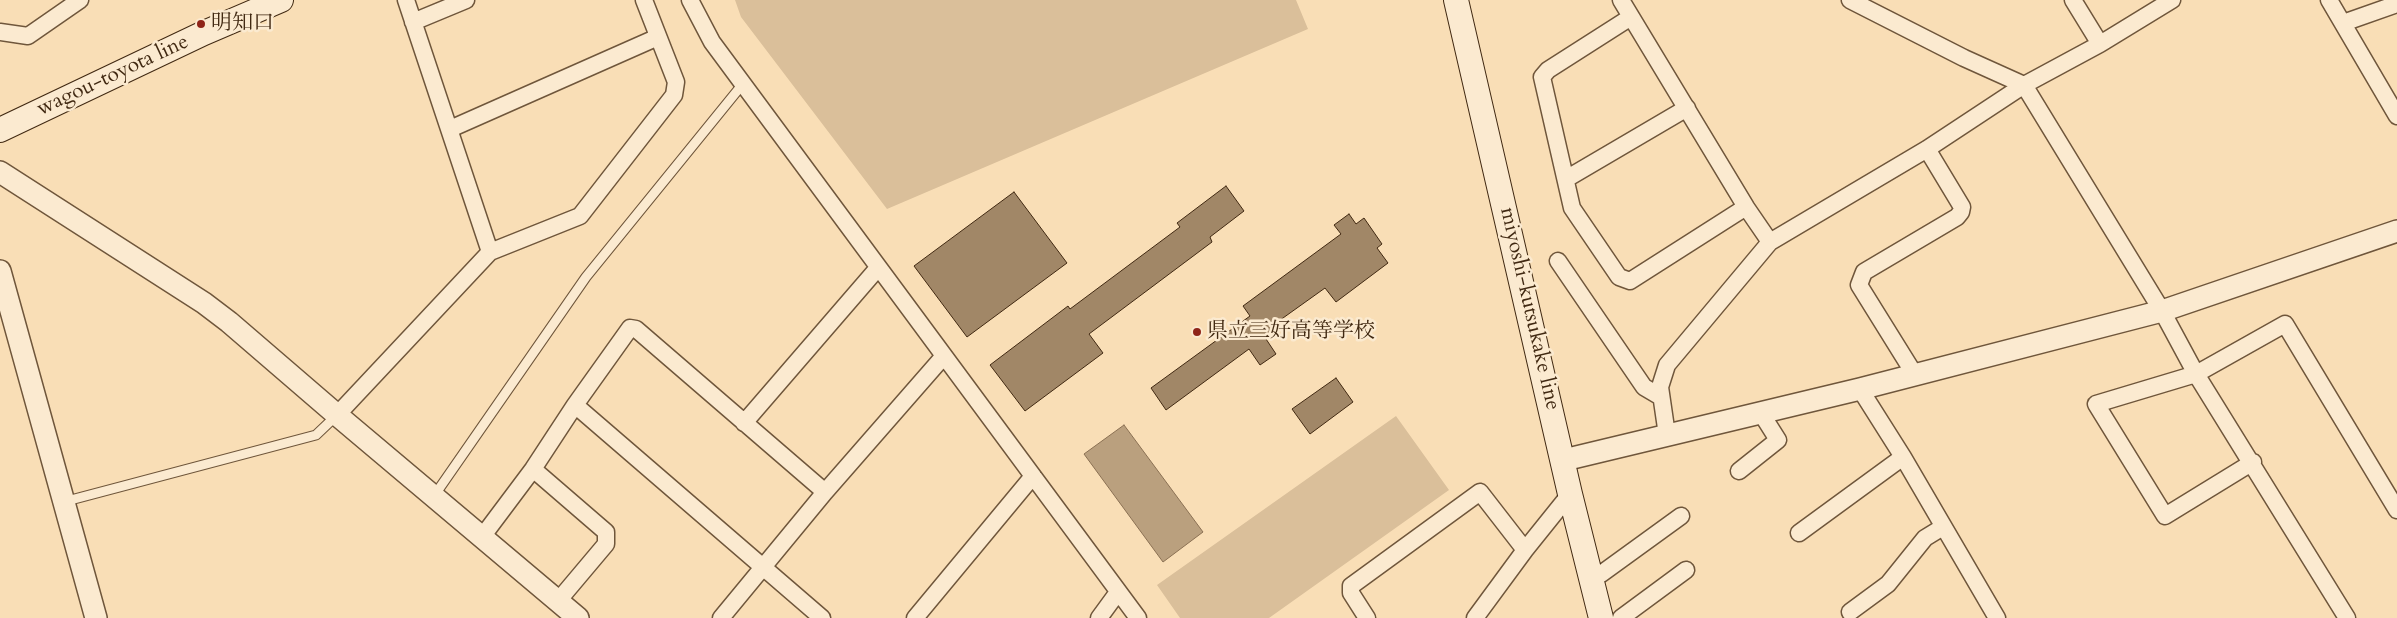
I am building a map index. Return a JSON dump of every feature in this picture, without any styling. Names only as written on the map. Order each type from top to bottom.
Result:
[{"type":"main road","name":"wagou-toyota line","points":[[0,130],[204,33],[281,0]]},
{"type":"main road","name":"miyoshi-kutsukake line","points":[[1456,0],[1564,460],[1570,494],[1601,618]]},
{"type":"street","points":[[0,32],[28,36],[80,0]]},
{"type":"street","points":[[406,0],[490,252]]},
{"type":"street","points":[[413,22],[466,0]]},
{"type":"street","points":[[336,415],[490,252],[580,216],[674,95],[676,82],[644,0]]},
{"type":"street","points":[[690,0],[712,42],[742,85],[1138,618]]},
{"type":"street","points":[[1621,0],[1746,207],[1770,242]]},
{"type":"street","points":[[1850,0],[1964,58],[2024,85],[2162,311],[2196,374],[2347,618]]},
{"type":"street","points":[[2073,0],[2100,44]]},
{"type":"street","points":[[1667,435],[1661,397],[1662,377],[1667,365],[1770,242],[1927,149],[2024,85],[2100,44],[2172,0]]},
{"type":"street","points":[[2329,0],[2396,111]]},
{"type":"street","points":[[2344,23],[2397,4]]},
{"type":"street","points":[[1631,18],[1548,70],[1542,77],[1572,208],[1619,278],[1630,281],[1746,207]]},
{"type":"street","points":[[450,129],[658,37]]},
{"type":"street","points":[[1566,179],[1687,108]]},
{"type":"street","points":[[1914,375],[1860,285],[1864,272],[1957,217],[1961,212],[1962,207],[1927,149]]},
{"type":"street","points":[[0,172],[204,303],[250,338],[336,415],[578,618]]},
{"type":"street","points":[[1564,460],[1860,389],[2162,311],[2397,232]]},
{"type":"street","points":[[1558,260],[1644,387],[1661,397]]},
{"type":"street","points":[[744,423],[877,269]]},
{"type":"street","points":[[0,271],[96,618]]},
{"type":"street","points":[[2252,462],[2165,516],[2096,404],[2196,374],[2285,324],[2397,510]]},
{"type":"street","points":[[482,537],[533,469],[575,405],[630,328],[636,329],[825,492]]},
{"type":"street","points":[[721,618],[825,492],[943,357]]},
{"type":"street","points":[[1860,389],[1903,457],[1997,618]]},
{"type":"street","points":[[575,405],[822,618]]},
{"type":"street","points":[[1738,471],[1778,440],[1761,413]]},
{"type":"street","points":[[1799,533],[1903,457]]},
{"type":"street","points":[[533,469],[606,532],[606,544],[558,601]]},
{"type":"street","points":[[915,618],[1033,476]]},
{"type":"street","points":[[1367,618],[1351,593],[1351,586],[1480,492],[1525,550]]},
{"type":"street","points":[[1475,618],[1525,550],[1570,494]]},
{"type":"street","points":[[1591,575],[1601,574],[1681,516]]},
{"type":"street","points":[[1850,612],[1888,584],[1925,538],[1943,527]]},
{"type":"street","points":[[1621,618],[1686,570]]},
{"type":"street","points":[[1099,618],[1118,592]]},
{"type":"lane","points":[[434,496],[586,277],[742,85]]},
{"type":"lane","points":[[63,502],[316,435],[336,415]]},
{"type":"shaded area","points":[[735,0],[1296,0],[1308,29],[887,209],[741,17]]},
{"type":"shaded area","points":[[1396,416],[1449,490],[1269,618],[1180,618],[1157,585]]},
{"type":"shaded area","points":[[1124,425],[1203,532],[1163,562],[1084,454]]},
{"type":"building","points":[[1226,186],[1244,211],[1210,237],[1212,242],[1089,334],[1103,353],[1025,411],[990,365],[1068,306],[1070,309],[1180,227],[1177,223]]},
{"type":"building","points":[[1014,192],[1067,263],[967,337],[914,266]]},
{"type":"building","points":[[1349,214],[1356,224],[1364,218],[1382,244],[1377,248],[1388,263],[1336,302],[1325,288],[1276,323],[1280,329],[1266,339],[1276,354],[1260,365],[1249,349],[1166,410],[1151,388],[1250,316],[1243,306],[1341,234],[1334,225]]},
{"type":"building","points":[[1336,378],[1353,402],[1310,434],[1292,409]]},
{"type":"place","name":"明知口","points":[[201,24]]},
{"type":"place","name":"県立三好高等学校","points":[[1197,332]]}]
